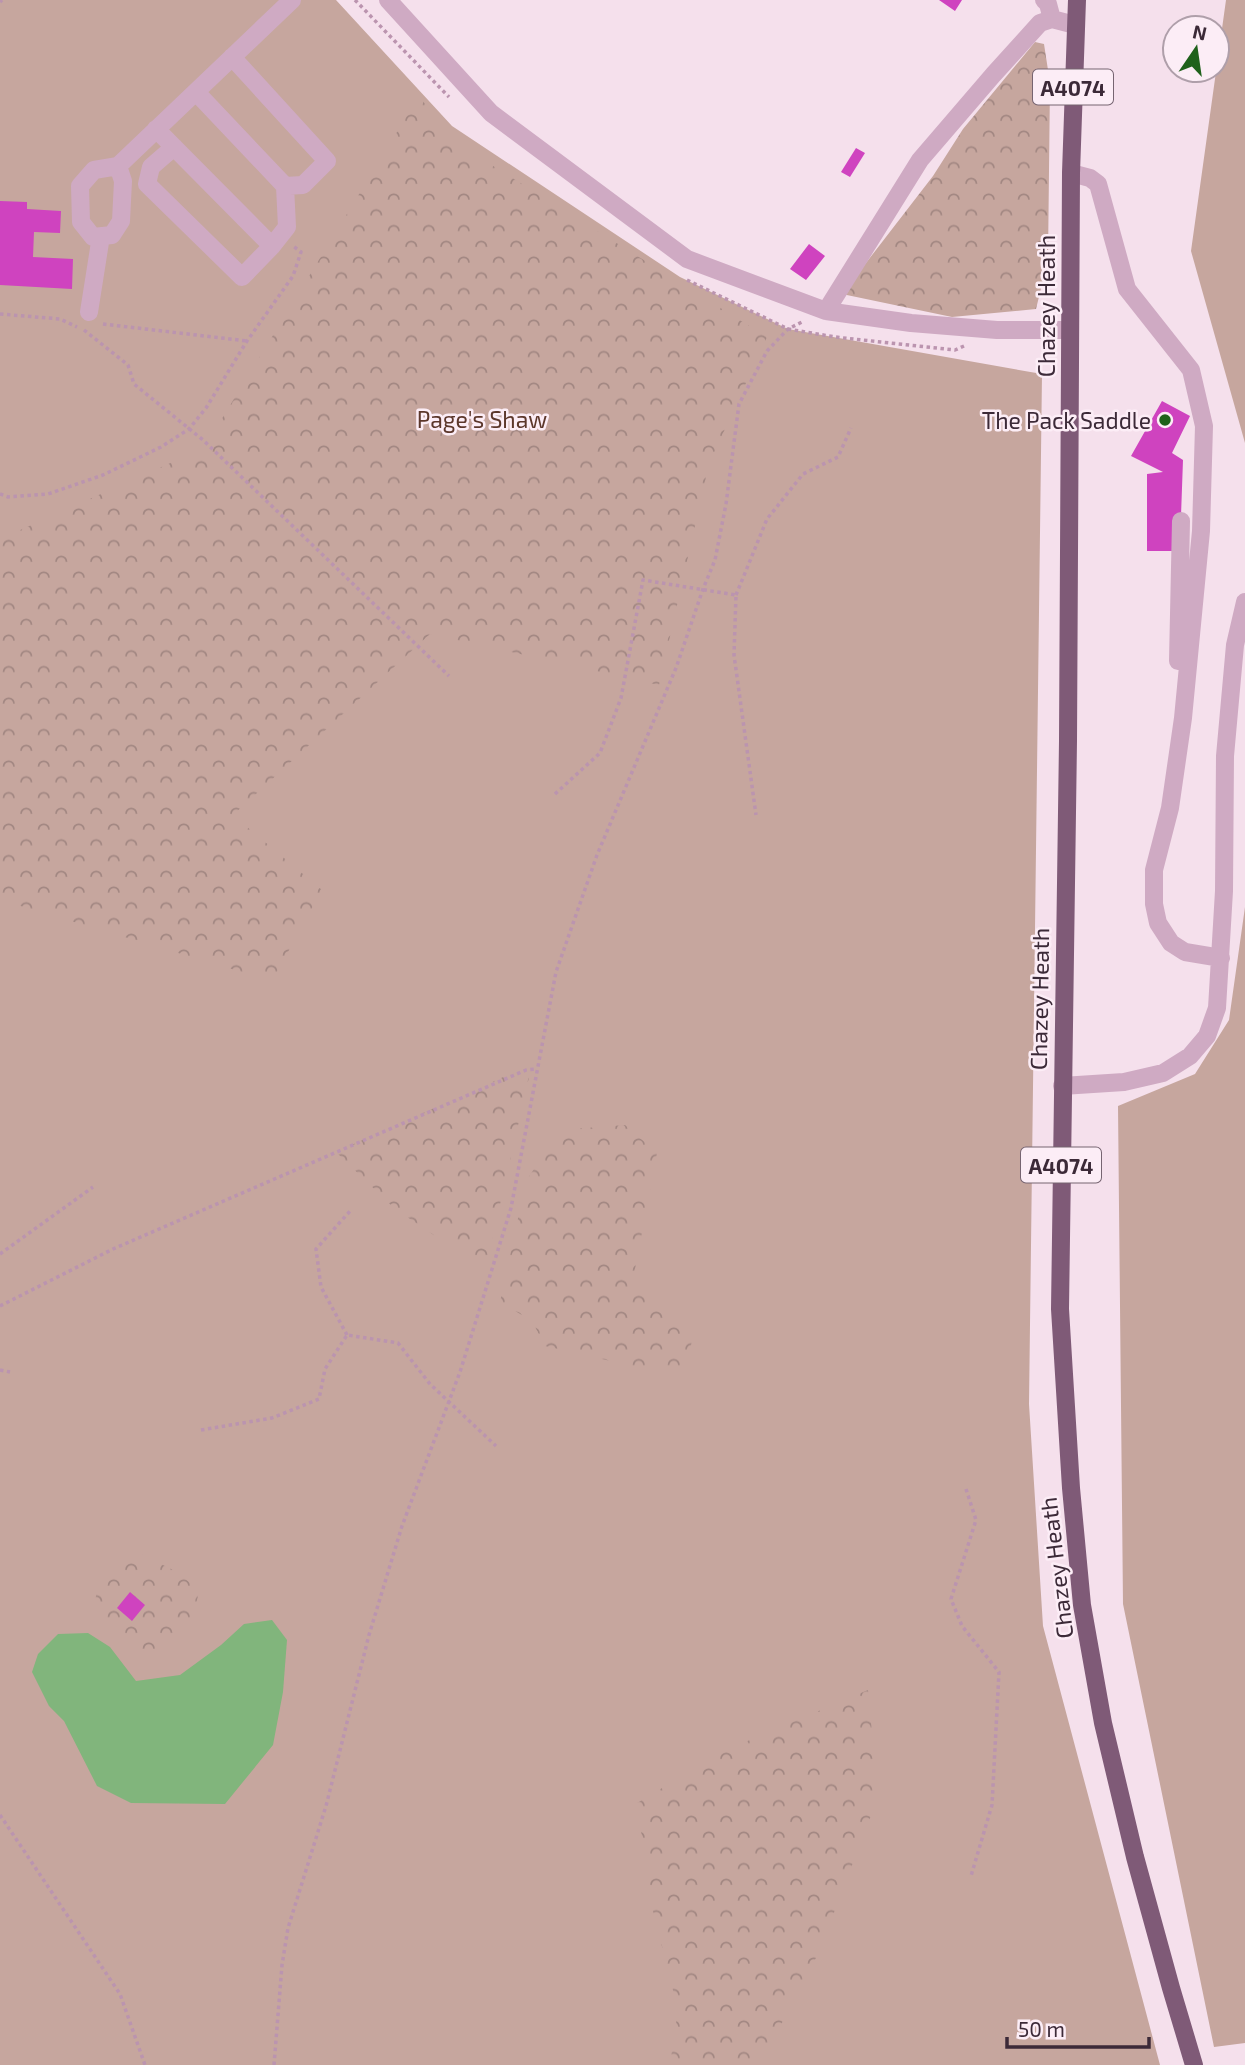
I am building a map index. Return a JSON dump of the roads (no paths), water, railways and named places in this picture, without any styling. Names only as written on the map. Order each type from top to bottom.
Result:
[{"type":"main road","name":"Chazey Heath","points":[[1077,0],[1071,173],[1068,741],[1060,1309],[1071,1489],[1082,1605],[1103,1723],[1135,1857],[1194,2065]]},
{"type":"street","points":[[118,166],[123,181],[121,221],[113,234],[93,237],[81,222],[80,187],[94,170],[118,166],[292,0]]},
{"type":"street","points":[[388,0],[491,113],[687,258],[827,311],[923,324],[997,330],[1070,330]]},
{"type":"street","points":[[1044,0],[1048,4],[1052,19]]},
{"type":"street","points":[[827,311],[920,160],[1040,23],[1052,19],[1075,25]]},
{"type":"street","points":[[232,57],[327,161],[303,185],[285,187]]},
{"type":"street","points":[[174,147],[151,167],[148,184],[242,277],[287,227],[285,187],[196,92]]},
{"type":"street","points":[[156,129],[272,246]]},
{"type":"street","points":[[1071,173],[1090,178],[1098,184],[1127,289],[1191,370],[1204,426],[1202,531],[1185,699],[1170,808],[1154,870],[1154,904],[1158,923],[1171,943],[1185,952],[1221,958]]},
{"type":"street","points":[[87,319],[101,236]]},
{"type":"street","points":[[1181,521],[1178,670],[1185,699]]},
{"type":"street","points":[[1062,1086],[1124,1082],[1163,1073],[1190,1056],[1207,1036],[1217,1009],[1221,958],[1225,756],[1235,645],[1245,602]]},
{"type":"place","name":"The Pack Saddle","points":[[1165,420]]},
{"type":"park label","name":"Page's Shaw","points":[[482,419]]}]
